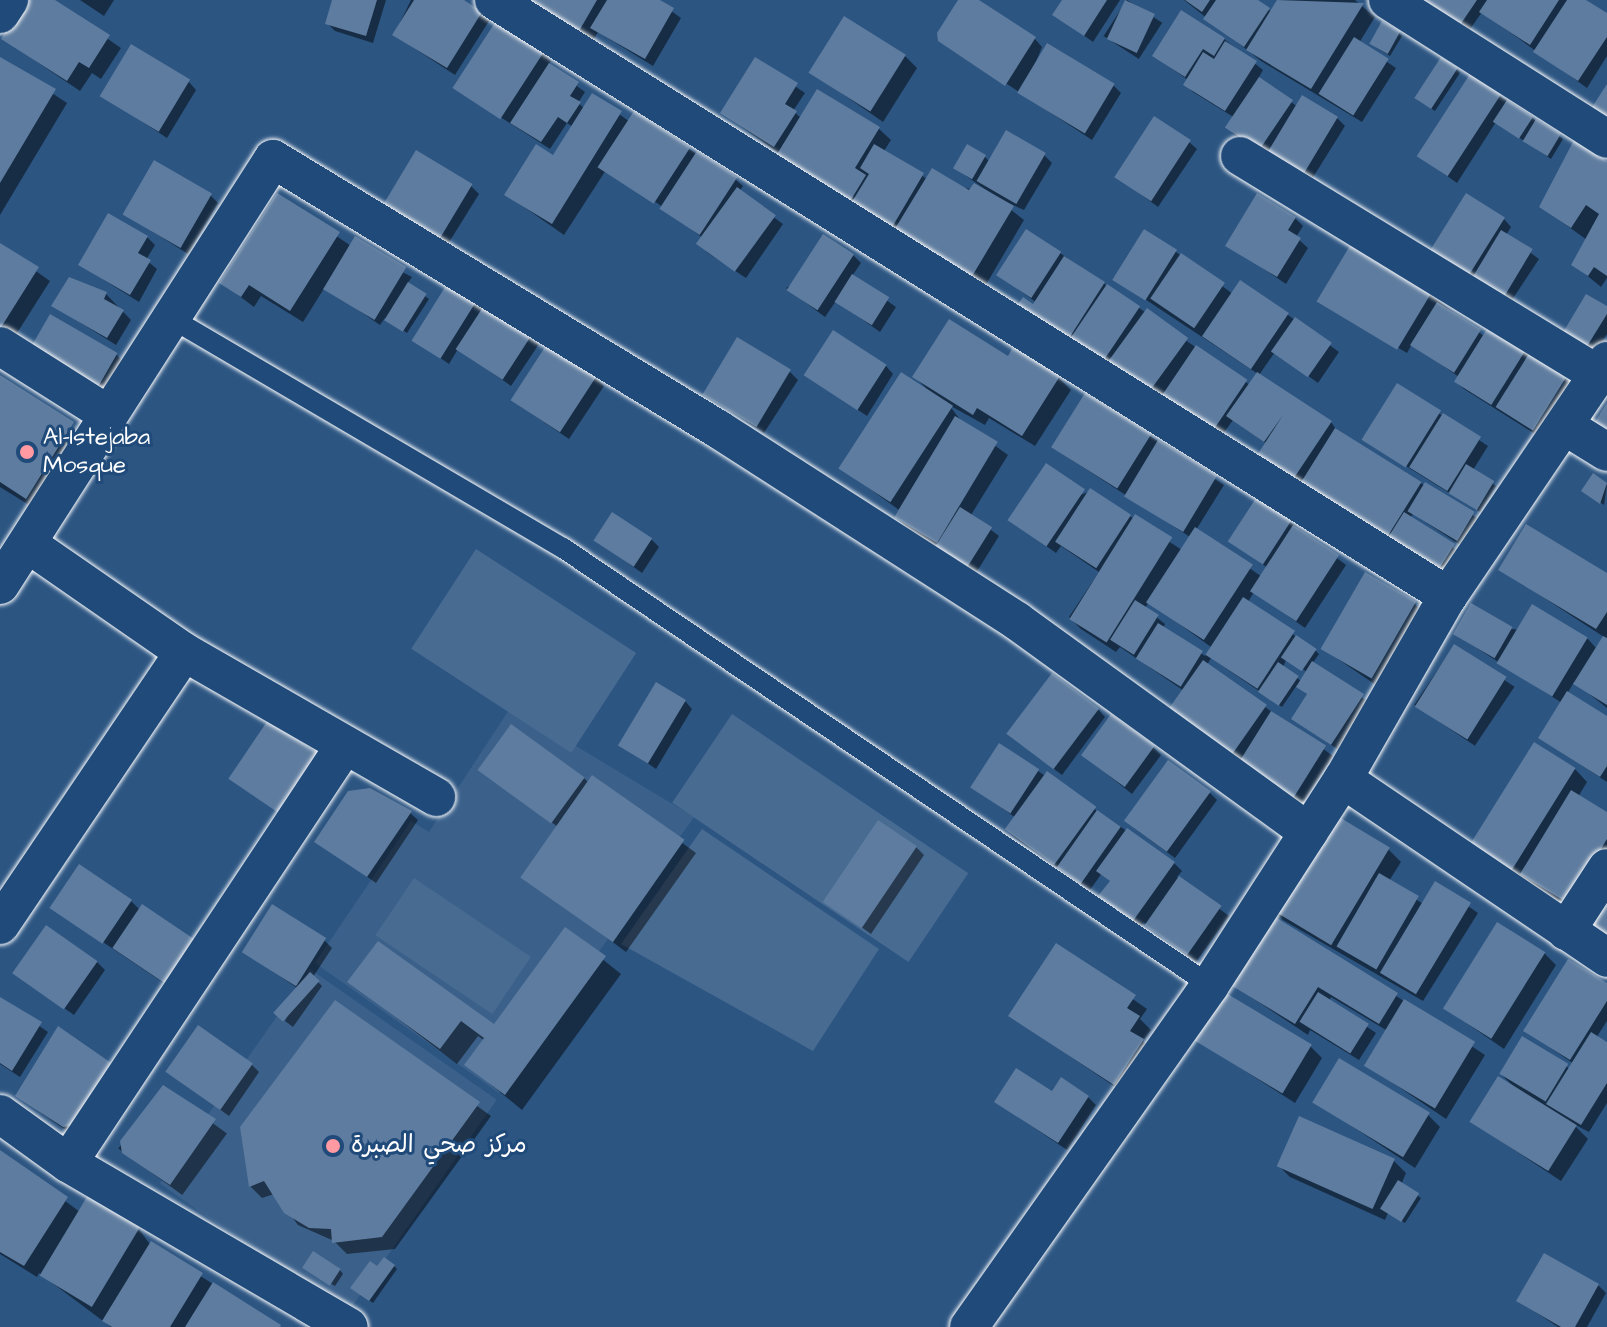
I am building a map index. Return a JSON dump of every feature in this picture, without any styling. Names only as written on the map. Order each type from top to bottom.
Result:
[{"type":"street","points":[[0,14],[9,0]]},
{"type":"street","points":[[494,0],[1448,596]]},
{"type":"street","points":[[1388,0],[1607,139]]},
{"type":"street","points":[[969,1327],[1210,985],[1343,779],[1448,596],[1603,368],[1240,156]]},
{"type":"street","points":[[0,585],[106,413],[273,159],[718,429],[1017,621],[1309,832]]},
{"type":"street","points":[[0,346],[106,413]]},
{"type":"street","points":[[1565,426],[1607,452]]},
{"type":"street","points":[[28,544],[184,652],[436,797]]},
{"type":"street","points":[[0,925],[184,652]]},
{"type":"street","points":[[68,1163],[345,745]]},
{"type":"street","points":[[1343,779],[1607,958]]},
{"type":"street","points":[[1566,931],[1607,868]]},
{"type":"street","points":[[0,1114],[68,1163],[349,1327]]},
{"type":"lane","points":[[169,317],[563,548],[1210,985]]},
{"type":"shaded area","points":[[476,549],[636,653],[571,753],[411,649]]},
{"type":"shaded area","points":[[511,707],[694,817],[499,1093],[315,963],[411,821],[429,832]]},
{"type":"shaded area","points":[[732,714],[968,873],[908,962],[672,803]]},
{"type":"shaded area","points":[[702,829],[879,949],[813,1051],[621,944]]},
{"type":"shaded area","points":[[414,878],[531,957],[492,1014],[375,935]]},
{"type":"shaded area","name":"مركز صحي الصبرة","points":[[310,969],[497,1100],[346,1314],[160,1184]]},
{"type":"building","points":[[25,0],[55,0],[110,35],[89,68],[79,62],[67,81],[1,39]]},
{"type":"building","points":[[332,0],[377,0],[366,36],[325,24]]},
{"type":"building","points":[[414,0],[464,0],[482,12],[447,68],[392,35]]},
{"type":"building","points":[[509,0],[597,0],[575,38]]},
{"type":"building","points":[[607,0],[660,0],[674,8],[645,59],[590,28]]},
{"type":"building","points":[[958,0],[979,0],[1036,37],[1005,86],[938,41],[937,33]]},
{"type":"building","points":[[1062,0],[1107,0],[1084,36],[1052,15]]},
{"type":"building","points":[[1125,0],[1155,14],[1137,53],[1107,39]]},
{"type":"building","points":[[1185,0],[1210,0],[1202,12]]},
{"type":"building","points":[[1216,0],[1258,0],[1270,8],[1244,47],[1203,19]]},
{"type":"building","points":[[1277,0],[1364,3],[1311,89],[1246,50]]},
{"type":"building","points":[[1410,0],[1477,0],[1456,31]]},
{"type":"building","points":[[1487,0],[1559,0],[1530,45],[1479,12]]},
{"type":"building","points":[[1567,0],[1586,0],[1607,13],[1607,37],[1578,81],[1533,52]]},
{"type":"building","points":[[1181,10],[1225,38],[1214,56],[1203,49],[1185,77],[1152,56]]},
{"type":"building","points":[[844,16],[906,55],[870,112],[808,73]]},
{"type":"building","points":[[496,21],[544,52],[500,119],[452,88]]},
{"type":"building","points":[[1382,21],[1400,31],[1388,54],[1369,44]]},
{"type":"building","points":[[1354,37],[1389,59],[1353,116],[1318,94]]},
{"type":"building","points":[[1225,41],[1257,61],[1225,111],[1183,85],[1203,52],[1214,59]]},
{"type":"building","points":[[1047,43],[1115,84],[1085,133],[1017,93]]},
{"type":"building","points":[[131,44],[190,80],[159,132],[100,96]]},
{"type":"building","points":[[0,57],[56,89],[0,183]]},
{"type":"building","points":[[755,57],[798,83],[785,104],[797,111],[774,147],[720,113]]},
{"type":"building","points":[[1441,57],[1458,68],[1431,109],[1414,98]]},
{"type":"building","points":[[549,63],[579,82],[570,96],[581,102],[567,123],[558,117],[541,142],[510,123]]},
{"type":"building","points":[[1470,74],[1501,94],[1448,176],[1417,156]]},
{"type":"building","points":[[1259,77],[1293,100],[1259,150],[1225,128]]},
{"type":"building","points":[[1607,84],[1607,128],[1587,115]]},
{"type":"building","points":[[817,89],[880,127],[855,168],[866,175],[849,203],[774,159]]},
{"type":"building","points":[[592,93],[622,111],[552,224],[504,195],[536,144],[553,155]]},
{"type":"building","points":[[1302,95],[1338,117],[1304,173],[1268,152]]},
{"type":"building","points":[[1507,100],[1533,117],[1519,139],[1493,122]]},
{"type":"building","points":[[634,111],[690,147],[654,204],[598,167]]},
{"type":"building","points":[[1154,116],[1191,140],[1151,201],[1114,177]]},
{"type":"building","points":[[1536,119],[1561,134],[1547,156],[1523,141]]},
{"type":"building","points":[[1006,130],[1046,153],[1016,204],[976,181]]},
{"type":"building","points":[[1574,140],[1607,161],[1607,276],[1594,267],[1588,276],[1571,265],[1599,214],[1586,205],[1571,228],[1539,207]]},
{"type":"building","points":[[874,144],[924,173],[891,229],[850,205],[869,174],[860,168]]},
{"type":"building","points":[[967,144],[986,155],[972,179],[953,168]]},
{"type":"building","points":[[416,150],[473,184],[440,238],[384,204]]},
{"type":"building","points":[[697,151],[737,177],[700,235],[659,209]]},
{"type":"building","points":[[154,160],[212,194],[181,248],[122,215]]},
{"type":"building","points":[[932,168],[969,190],[974,183],[1014,206],[971,278],[893,232]]},
{"type":"building","points":[[737,187],[776,215],[735,272],[696,244]]},
{"type":"building","points":[[277,193],[340,232],[290,311],[249,285],[241,297],[219,283]]},
{"type":"building","points":[[1257,193],[1296,217],[1288,230],[1301,238],[1277,277],[1225,246]]},
{"type":"building","points":[[1466,193],[1505,217],[1467,278],[1428,254]]},
{"type":"building","points":[[108,213],[148,236],[138,253],[151,260],[130,295],[78,265]]},
{"type":"building","points":[[1026,229],[1061,252],[1031,298],[996,275]]},
{"type":"building","points":[[1144,229],[1177,250],[1145,301],[1112,280]]},
{"type":"building","points":[[1501,230],[1533,249],[1503,298],[1472,279]]},
{"type":"building","points":[[823,234],[854,254],[818,310],[787,290]]},
{"type":"building","points":[[355,236],[406,267],[374,320],[323,289]]},
{"type":"building","points":[[0,243],[39,267],[0,329]]},
{"type":"building","points":[[1351,244],[1432,292],[1397,350],[1316,301]]},
{"type":"building","points":[[1181,253],[1225,283],[1194,328],[1150,299]]},
{"type":"building","points":[[1064,256],[1105,282],[1066,343],[1014,310],[1023,297],[1033,304]]},
{"type":"building","points":[[852,274],[889,297],[872,325],[835,302]]},
{"type":"building","points":[[69,277],[107,292],[104,299],[124,310],[107,338],[51,306]]},
{"type":"building","points":[[1240,280],[1289,313],[1251,369],[1202,336]]},
{"type":"building","points":[[408,282],[427,294],[403,332],[384,320]]},
{"type":"building","points":[[447,284],[476,302],[440,359],[411,341]]},
{"type":"building","points":[[1107,284],[1140,306],[1100,365],[1067,343]]},
{"type":"building","points":[[1586,294],[1607,306],[1607,314],[1586,348],[1562,334]]},
{"type":"building","points":[[1437,302],[1481,330],[1454,373],[1410,345]]},
{"type":"building","points":[[485,304],[532,334],[503,380],[456,349]]},
{"type":"building","points":[[1147,308],[1188,338],[1146,396],[1105,366]]},
{"type":"building","points":[[50,314],[118,353],[98,388],[30,349]]},
{"type":"building","points":[[1295,317],[1332,343],[1308,377],[1271,351]]},
{"type":"building","points":[[949,319],[1008,356],[1013,347],[1060,376],[1022,436],[977,408],[973,415],[912,377]]},
{"type":"building","points":[[1490,324],[1527,347],[1491,405],[1454,382]]},
{"type":"building","points":[[833,330],[887,365],[857,410],[804,375]]},
{"type":"building","points":[[737,337],[791,369],[756,427],[702,394]]},
{"type":"building","points":[[547,344],[596,376],[560,432],[511,400]]},
{"type":"building","points":[[1196,345],[1247,380],[1205,442],[1154,407]]},
{"type":"building","points":[[1530,352],[1567,375],[1533,430],[1496,407]]},
{"type":"building","points":[[901,372],[953,406],[890,502],[838,468]]},
{"type":"building","points":[[1257,372],[1332,421],[1292,481],[1256,457],[1283,415],[1264,442],[1226,416]]},
{"type":"building","name":"Al-Istejaba Mosque","points":[[0,375],[74,422],[26,499],[0,482]]},
{"type":"building","points":[[1397,383],[1441,411],[1406,467],[1361,440]]},
{"type":"building","points":[[1085,393],[1151,434],[1117,489],[1051,447]]},
{"type":"building","points":[[1607,403],[1607,434],[1593,425]]},
{"type":"building","points":[[1443,413],[1481,437],[1447,491],[1409,467]]},
{"type":"building","points":[[955,416],[998,442],[937,543],[894,517]]},
{"type":"building","points":[[1335,428],[1422,482],[1383,543],[1297,489]]},
{"type":"building","points":[[1158,440],[1217,476],[1183,532],[1124,497]]},
{"type":"building","points":[[1046,463],[1085,489],[1046,546],[1007,520]]},
{"type":"building","points":[[1466,464],[1494,481],[1477,510],[1448,493]]},
{"type":"building","points":[[1593,473],[1607,483],[1600,504],[1581,491]]},
{"type":"building","points":[[1425,482],[1475,512],[1457,541],[1407,511]]},
{"type":"building","points":[[1090,488],[1131,515],[1096,568],[1055,542]]},
{"type":"building","points":[[1256,498],[1291,521],[1263,564],[1228,542]]},
{"type":"building","points":[[960,507],[992,527],[962,575],[930,555]]},
{"type":"building","points":[[612,512],[652,538],[634,567],[593,541]]},
{"type":"building","points":[[1404,512],[1455,544],[1436,574],[1385,543]]},
{"type":"building","points":[[1135,514],[1172,537],[1107,642],[1069,619]]},
{"type":"building","points":[[1526,524],[1607,573],[1607,612],[1596,629],[1498,570]]},
{"type":"building","points":[[1293,525],[1339,555],[1296,621],[1250,591]]},
{"type":"building","points":[[1195,527],[1253,565],[1204,640],[1146,602]]},
{"type":"building","points":[[1365,572],[1416,602],[1372,679],[1320,649]]},
{"type":"building","points":[[1243,597],[1295,631],[1257,689],[1205,655]]},
{"type":"building","points":[[1135,600],[1159,615],[1134,655],[1110,640]]},
{"type":"building","points":[[1471,603],[1513,627],[1495,658],[1453,634]]},
{"type":"building","points":[[1532,604],[1588,637],[1552,697],[1496,663]]},
{"type":"building","points":[[1158,623],[1203,651],[1181,687],[1136,659]]},
{"type":"building","points":[[1296,635],[1317,649],[1302,671],[1281,657]]},
{"type":"building","points":[[1603,636],[1607,638],[1607,705],[1573,684]]},
{"type":"building","points":[[1454,644],[1507,677],[1467,740],[1415,707]]},
{"type":"building","points":[[1203,660],[1267,705],[1231,756],[1167,712]]},
{"type":"building","points":[[1312,661],[1364,694],[1331,745],[1291,719],[1307,694],[1296,687]]},
{"type":"building","points":[[1278,662],[1299,676],[1279,706],[1258,692]]},
{"type":"building","points":[[1052,673],[1099,709],[1053,769],[1006,734]]},
{"type":"building","points":[[656,682],[686,700],[648,763],[618,745]]},
{"type":"building","points":[[1567,691],[1607,716],[1607,766],[1600,777],[1538,738]]},
{"type":"building","points":[[1271,711],[1326,745],[1294,797],[1239,763]]},
{"type":"building","points":[[1111,714],[1155,746],[1125,787],[1081,755]]},
{"type":"building","points":[[268,720],[321,756],[281,815],[228,779]]},
{"type":"building","points":[[511,724],[585,777],[551,824],[477,770]]},
{"type":"building","points":[[1534,742],[1576,768],[1511,871],[1469,845]]},
{"type":"building","points":[[999,743],[1039,769],[1010,814],[970,787]]},
{"type":"building","points":[[1168,760],[1211,791],[1167,852],[1124,821]]},
{"type":"building","points":[[1047,771],[1096,807],[1054,865],[1005,829]]},
{"type":"building","points":[[592,775],[685,840],[613,942],[520,877]]},
{"type":"building","points":[[370,788],[412,811],[367,877],[314,842],[348,791]]},
{"type":"building","points":[[1571,790],[1607,812],[1607,839],[1568,903],[1520,874]]},
{"type":"building","points":[[1097,810],[1121,827],[1081,884],[1057,867]]},
{"type":"building","points":[[1329,811],[1390,848],[1331,945],[1270,909]]},
{"type":"building","points":[[878,820],[917,846],[862,928],[823,902]]},
{"type":"building","points":[[1127,828],[1175,862],[1133,921],[1098,896],[1110,881],[1096,871]]},
{"type":"building","points":[[79,864],[132,900],[102,944],[49,908]]},
{"type":"building","points":[[1379,873],[1419,896],[1376,970],[1336,947]]},
{"type":"building","points":[[1179,876],[1222,906],[1187,955],[1145,925]]},
{"type":"building","points":[[1435,881],[1471,903],[1416,994],[1380,973]]},
{"type":"building","points":[[1607,889],[1607,938],[1584,924]]},
{"type":"building","points":[[142,904],[195,940],[165,984],[112,948]]},
{"type":"building","points":[[272,904],[326,938],[296,986],[242,952]]},
{"type":"building","points":[[1267,912],[1398,993],[1379,1024],[1318,987],[1295,1024],[1224,981]]},
{"type":"building","points":[[1497,922],[1545,952],[1491,1039],[1443,1009]]},
{"type":"building","points":[[46,925],[98,961],[64,1009],[12,973]]},
{"type":"building","points":[[565,927],[606,956],[505,1095],[464,1065],[484,1038],[461,1021],[440,1049],[347,982],[378,941],[494,1024]]},
{"type":"building","points":[[1056,943],[1136,995],[1127,1008],[1140,1016],[1130,1031],[1144,1039],[1114,1085],[1008,1016]]},
{"type":"building","points":[[1568,959],[1607,983],[1607,1001],[1570,1060],[1523,1031]]},
{"type":"building","points":[[310,972],[320,981],[283,1022],[273,1013]]},
{"type":"building","points":[[1221,990],[1312,1045],[1283,1093],[1192,1039]]},
{"type":"building","points":[[1318,992],[1369,1024],[1350,1053],[1299,1022]]},
{"type":"building","points":[[0,997],[42,1022],[12,1071],[0,1063]]},
{"type":"building","points":[[1404,999],[1475,1042],[1435,1109],[1364,1066]]},
{"type":"building","name":"مركز صحي الصبرة","points":[[335,1000],[480,1102],[382,1237],[332,1243],[331,1229],[309,1228],[284,1213],[264,1181],[249,1187],[240,1127]]},
{"type":"building","points":[[198,1025],[253,1063],[220,1110],[165,1072]]},
{"type":"building","points":[[58,1026],[117,1067],[77,1125],[63,1127],[15,1096]]},
{"type":"building","points":[[1591,1032],[1607,1042],[1607,1083],[1581,1125],[1546,1104]]},
{"type":"building","points":[[1522,1036],[1568,1064],[1546,1102],[1499,1074]]},
{"type":"building","points":[[1339,1058],[1430,1113],[1403,1157],[1312,1103]]},
{"type":"building","points":[[1016,1068],[1052,1091],[1061,1077],[1089,1096],[1058,1143],[994,1102]]},
{"type":"building","points":[[1498,1076],[1577,1125],[1548,1171],[1469,1122]]},
{"type":"building","points":[[163,1085],[216,1119],[170,1185],[122,1153],[120,1141]]},
{"type":"building","points":[[1299,1116],[1395,1159],[1373,1209],[1277,1166]]},
{"type":"building","points":[[0,1150],[68,1197],[24,1266],[0,1252]]},
{"type":"building","points":[[1398,1180],[1419,1193],[1401,1222],[1380,1209]]},
{"type":"building","points":[[88,1195],[140,1226],[92,1307],[40,1276]]},
{"type":"building","points":[[151,1241],[203,1273],[170,1327],[112,1327],[102,1321]]},
{"type":"building","points":[[313,1251],[341,1269],[330,1286],[302,1268]]},
{"type":"building","points":[[1544,1253],[1599,1284],[1575,1327],[1561,1327],[1516,1301]]},
{"type":"building","points":[[384,1257],[395,1265],[369,1301],[350,1288],[370,1261],[377,1266]]},
{"type":"building","points":[[213,1282],[281,1325],[280,1327],[185,1327]]},
{"type":"place","name":"Al-Istejaba Mosque","points":[[27,452]]},
{"type":"place","name":"مركز صحي الصبرة","points":[[333,1146]]}]
